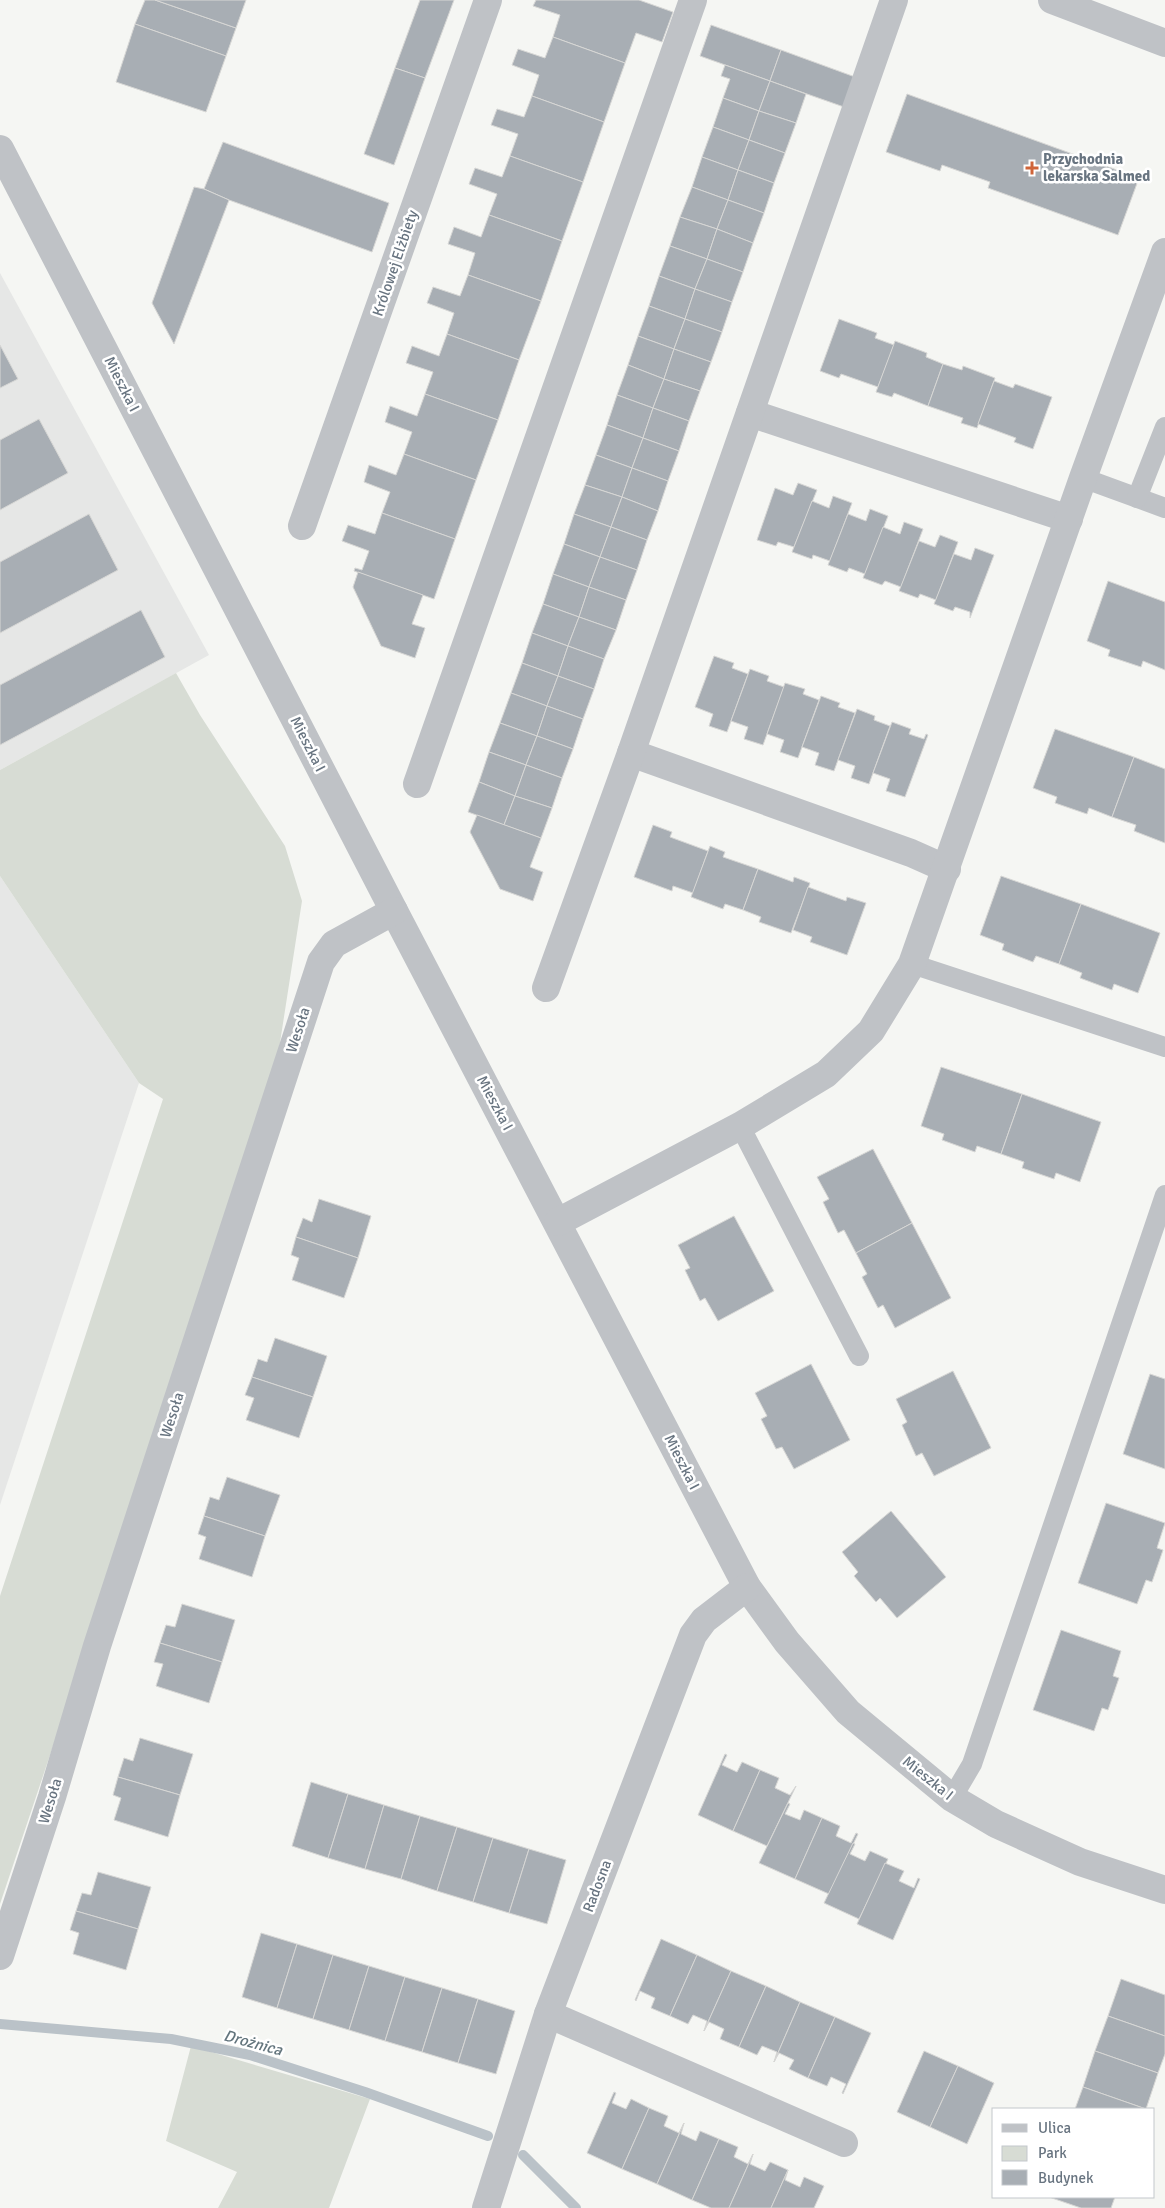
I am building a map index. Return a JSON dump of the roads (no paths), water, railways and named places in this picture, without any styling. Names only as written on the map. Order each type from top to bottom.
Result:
[{"type":"street","name":"Królowej Elżbiety","points":[[302,526],[488,0]]},
{"type":"street","points":[[417,784],[693,0]]},
{"type":"street","points":[[546,988],[631,753],[894,0]]},
{"type":"street","points":[[1052,0],[1165,43]]},
{"type":"street","name":"Mieszka I","points":[[0,149],[394,911],[747,1587],[788,1642],[848,1712],[952,1798],[996,1824],[1080,1862],[1165,1890]]},
{"type":"street","points":[[558,1222],[740,1126],[826,1074],[871,1031],[912,964],[1083,478],[1165,252]]},
{"type":"street","points":[[750,414],[1069,519]]},
{"type":"street","points":[[631,753],[910,853],[946,869]]},
{"type":"street","name":"Wesoła","points":[[0,1956],[52,1797],[100,1637],[321,962],[334,944],[394,911]]},
{"type":"street","name":"Radosna","points":[[486,2208],[548,2014],[693,1635],[704,1620],[747,1587]]},
{"type":"street","points":[[548,2014],[844,2144]]},
{"type":"lane","points":[[1137,498],[1165,427]]},
{"type":"lane","points":[[1083,478],[1165,508]]},
{"type":"lane","points":[[912,964],[1165,1047]]},
{"type":"lane","points":[[740,1126],[859,1356]]},
{"type":"lane","points":[[952,1798],[972,1764],[1165,1195]]},
{"type":"waterway","name":"Drożnica","points":[[0,2024],[171,2039],[250,2055],[365,2092],[488,2136]]},
{"type":"waterway","name":"Drożnica","points":[[523,2155],[576,2208]]},
{"type":"place","name":"Przychodnia lekarska Salmed","points":[[1032,168]]}]
